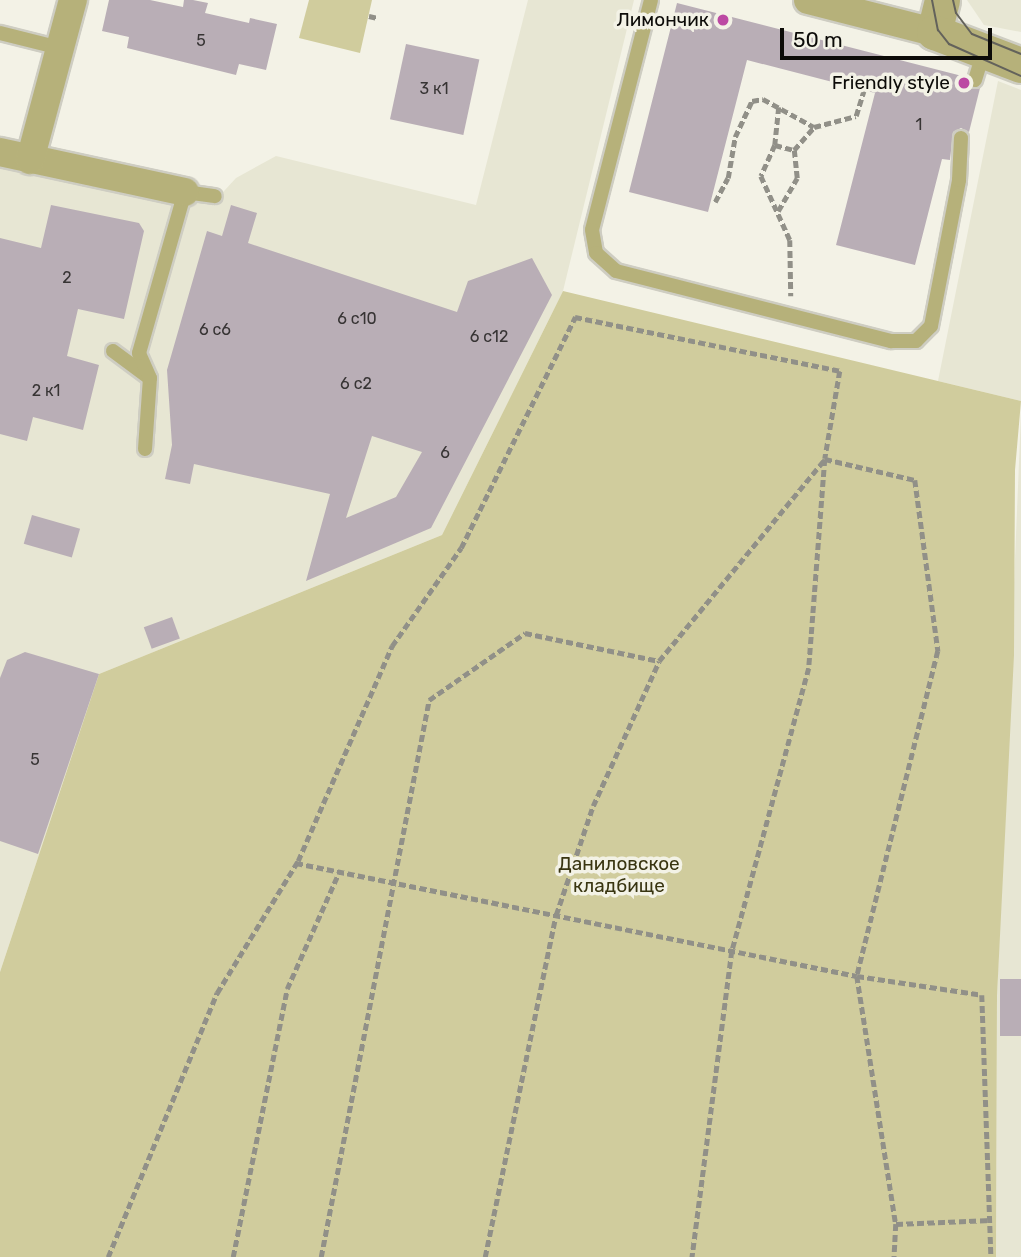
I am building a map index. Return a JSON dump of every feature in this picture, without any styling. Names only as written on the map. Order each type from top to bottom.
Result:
[{"type":"street","points":[[30,160],[74,0]]},
{"type":"street","points":[[808,0],[938,16],[979,65],[1021,65]]},
{"type":"street","points":[[0,152],[185,192]]},
{"type":"lane","points":[[651,0],[593,224],[596,253],[616,271],[901,344],[926,333],[959,180],[961,138]]},
{"type":"lane","points":[[0,33],[61,48]]},
{"type":"lane","points":[[0,167],[30,160]]},
{"type":"lane","points":[[145,449],[149,378],[139,353],[185,192],[215,196]]},
{"type":"lane","points":[[113,351],[149,378]]},
{"type":"path","points":[[369,16],[378,18]]},
{"type":"path","points":[[778,211],[797,178],[794,149],[814,127],[856,116],[864,90]]},
{"type":"path","points":[[715,202],[728,178],[735,137],[751,101],[763,99],[814,127]]},
{"type":"path","points":[[779,107],[775,145],[761,172],[790,240],[792,316]]},
{"type":"path","points":[[775,145],[794,149]]},
{"type":"path","points":[[108,1257],[217,993],[296,863],[392,646],[461,548],[575,317],[841,371],[825,459],[809,668],[732,951],[692,1257]]},
{"type":"path","points":[[485,1257],[556,915],[593,806],[659,661],[825,459]]},
{"type":"path","points":[[825,459],[915,480],[938,651],[857,976],[896,1224],[894,1257]]},
{"type":"path","points":[[321,1257],[429,700],[525,633],[659,661]]},
{"type":"path","points":[[296,863],[857,976],[982,995],[991,1257]]},
{"type":"path","points":[[233,1257],[287,989],[339,872]]},
{"type":"path","points":[[896,1224],[990,1220]]},
{"type":"shaded area","points":[[528,0],[634,0],[563,291],[442,535],[99,674],[0,972],[0,157],[213,203],[236,178],[276,156],[476,205]]},
{"type":"shaded area","points":[[967,0],[1021,0],[1021,32],[984,25]]},
{"type":"shaded area","points":[[998,81],[1021,90],[1021,401],[938,381]]},
{"type":"shaded area","points":[[1021,414],[1021,1257],[996,1257],[997,996]]},
{"type":"green space","points":[[309,0],[372,0],[360,53],[299,38]]},
{"type":"green space","name":"Даниловское кладбище","points":[[563,291],[1021,401],[1015,470],[1014,655],[997,996],[996,1257],[0,1257],[0,972],[99,674],[442,535]]},
{"type":"building","points":[[109,0],[150,0],[183,7],[184,0],[193,0],[208,3],[205,13],[249,23],[250,18],[277,24],[266,70],[239,64],[236,75],[127,48],[129,37],[102,31]]},
{"type":"building","points":[[677,3],[966,77],[968,87],[980,88],[969,132],[961,128],[953,132],[950,160],[942,159],[915,265],[836,245],[875,93],[747,60],[708,212],[629,192]]},
{"type":"building","points":[[406,44],[479,60],[463,135],[390,119]]},
{"type":"building","points":[[51,205],[139,223],[144,231],[124,319],[78,309],[67,356],[99,365],[83,430],[33,417],[27,441],[0,434],[0,238],[41,248]]},
{"type":"building","points":[[231,205],[257,213],[248,243],[457,312],[468,281],[532,258],[552,295],[431,528],[306,581],[330,494],[194,464],[190,484],[165,479],[172,445],[167,370],[207,231],[222,236]],"holes":[[[372,436],[422,452],[396,497],[346,518]]]},
{"type":"building","points":[[32,515],[80,529],[72,558],[24,544]]},
{"type":"building","points":[[172,617],[180,639],[152,649],[144,627]]},
{"type":"building","points":[[25,652],[99,674],[38,854],[0,841],[0,678],[7,660]]},
{"type":"building","points":[[1000,979],[1021,979],[1021,1036],[1000,1036]]},
{"type":"tram line","points":[[932,0],[938,30],[949,44],[1021,76]]},
{"type":"tram line","points":[[953,0],[956,13],[972,34],[1021,54]]},
{"type":"place","name":"Лимончик","points":[[723,20]]},
{"type":"place","name":"Friendly style","points":[[964,83]]}]
